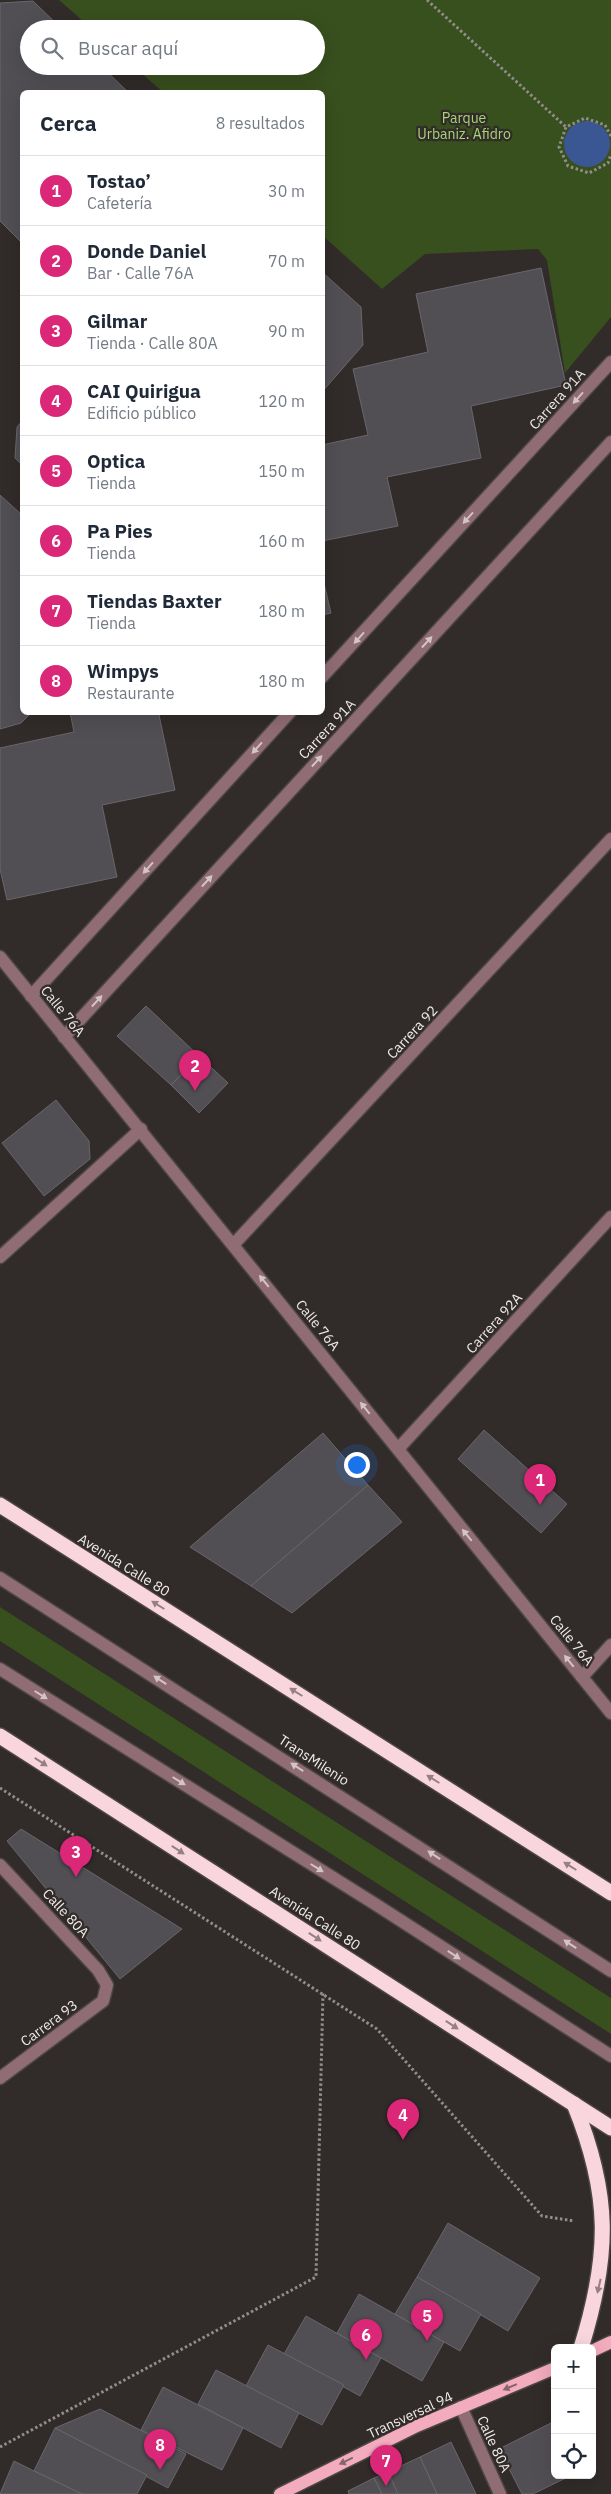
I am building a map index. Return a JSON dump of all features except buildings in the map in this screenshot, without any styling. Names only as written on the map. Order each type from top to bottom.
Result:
[{"type":"highway","name":"Avenida Calle 80","points":[[0,1506],[611,1893]]},
{"type":"highway","name":"Avenida Calle 80","points":[[0,1736],[611,2128]]},
{"type":"highway","points":[[573,2103],[595,2153],[607,2226],[603,2265],[582,2344]]},
{"type":"main road","points":[[596,2349],[611,2342]]},
{"type":"main road","name":"Transversal 94","points":[[280,2494],[417,2426],[551,2370]]},
{"type":"street","name":"Carrera 91A","points":[[325,674],[611,362]]},
{"type":"street","name":"Carrera 91A","points":[[64,1037],[611,442]]},
{"type":"street","points":[[31,996],[287,715]]},
{"type":"street","name":"Carrera 92","points":[[234,1244],[611,839]]},
{"type":"street","name":"Calle 76A","points":[[0,957],[234,1244],[611,1713]]},
{"type":"street","points":[[0,1257],[141,1129]]},
{"type":"street","name":"Carrera 92A","points":[[398,1449],[611,1217]]},
{"type":"street","name":"TransMilenio","points":[[0,1578],[611,1971]]},
{"type":"street","points":[[582,1677],[611,1645]]},
{"type":"street","points":[[0,1669],[375,1904],[611,2056]]},
{"type":"street","name":"Calle 80A","points":[[0,1865],[98,1970],[107,1985]]},
{"type":"street","name":"Carrera 93","points":[[0,2078],[103,2001],[107,1985]]},
{"type":"street","name":"Calle 80A","points":[[461,2407],[500,2494]]},
{"type":"path","points":[[427,0],[566,127]]},
{"type":"path","points":[[611,136],[605,125],[585,118],[566,127],[559,147],[568,166],[589,173],[610,164],[611,154]]},
{"type":"path","points":[[0,1788],[377,2029],[542,2216]]},
{"type":"path","points":[[0,2447],[316,2277],[323,1993]]},
{"type":"green space","name":"Parque Urbaniz. Afidro","points":[[59,0],[611,0],[611,317],[565,373],[547,260],[538,249],[425,254],[382,289],[325,238],[325,90],[161,90],[143,75],[325,75],[325,20],[82,20]]},
{"type":"green space","points":[[0,1607],[611,1998],[611,2034],[0,1641]]},
{"type":"water","points":[[582,121],[592,121],[606,131],[610,144],[606,157],[600,163],[592,167],[582,167],[568,157],[564,149],[564,139],[574,125]]},
{"type":"place","name":"Donde Daniel","points":[[195,1091]]},
{"type":"place","name":"Tostao’","points":[[540,1505]]},
{"type":"place","name":"Gilmar","points":[[76,1877]]},
{"type":"place","name":"CAI Quirigua","points":[[403,2140]]},
{"type":"place","name":"Optica","points":[[427,2341]]},
{"type":"place","name":"Pa Pies","points":[[366,2360]]},
{"type":"place","name":"Wimpys","points":[[160,2470]]},
{"type":"place","name":"Tiendas Baxter","points":[[386,2486]]}]
